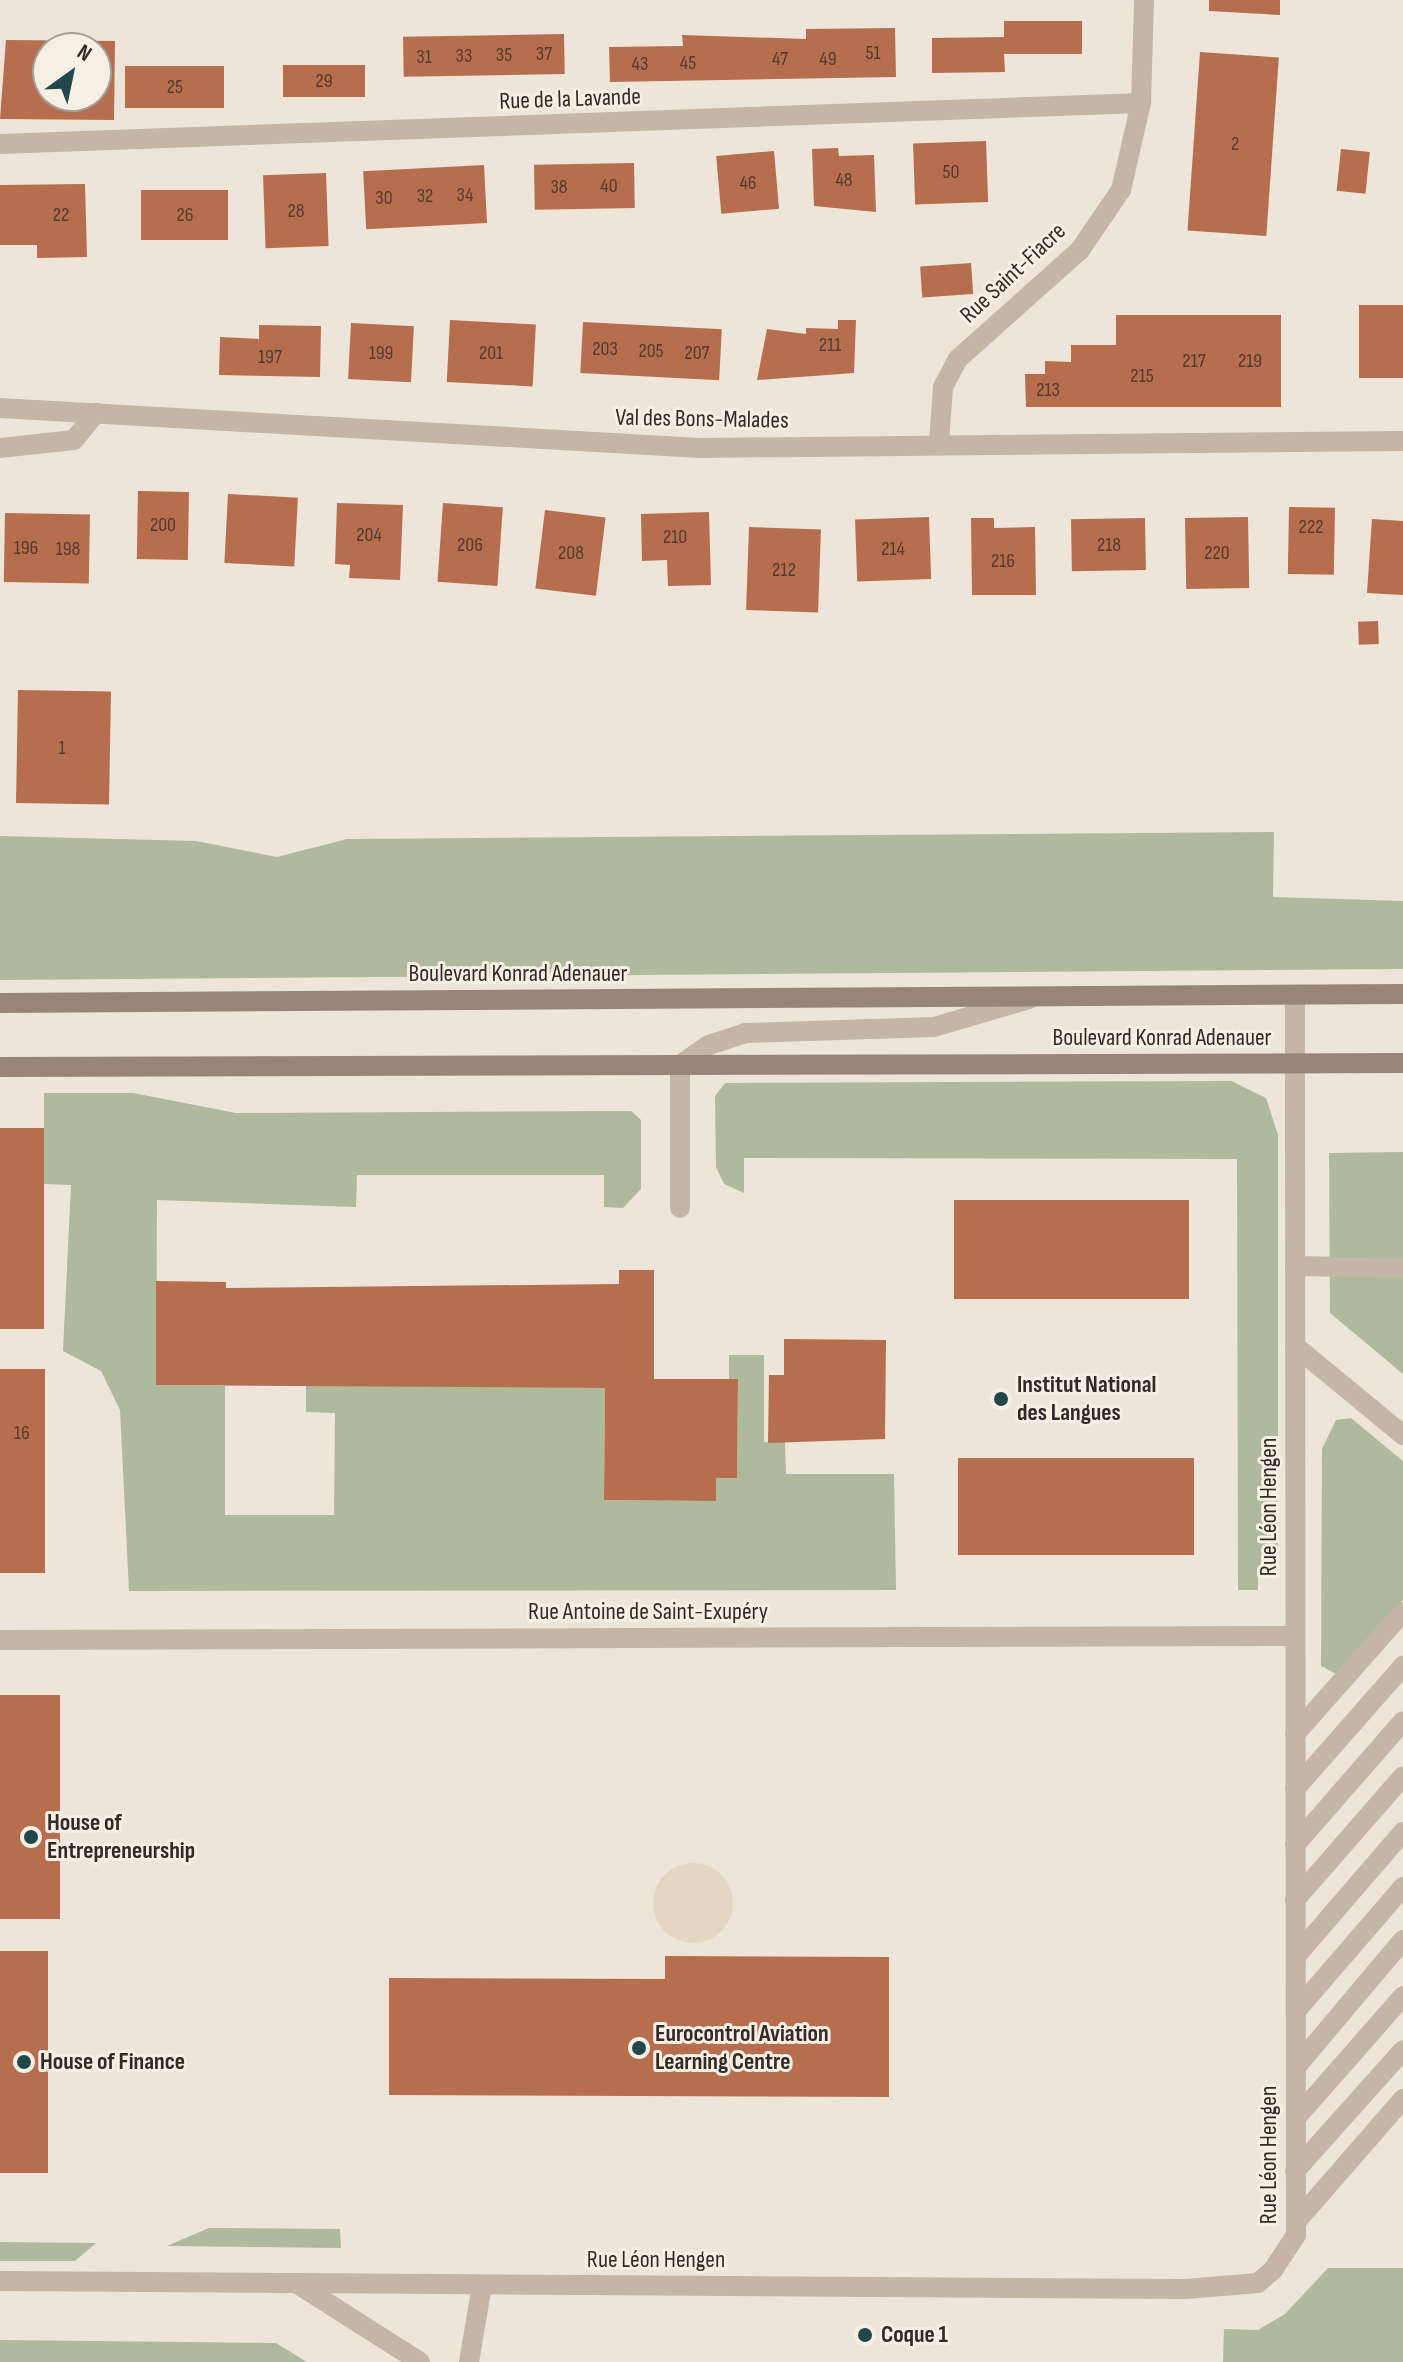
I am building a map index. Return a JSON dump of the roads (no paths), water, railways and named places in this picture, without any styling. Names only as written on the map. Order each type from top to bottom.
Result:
[{"type":"main road","name":"Boulevard Konrad Adenauer","points":[[0,1003],[1403,994]]},
{"type":"main road","name":"Boulevard Konrad Adenauer","points":[[0,1067],[1403,1063]]},
{"type":"street","name":"Rue Saint-Fiacre","points":[[939,442],[943,387],[958,359],[1080,250],[1121,190],[1141,103],[1144,0]]},
{"type":"street","name":"Rue de la Lavande","points":[[0,144],[1141,103]]},
{"type":"street","name":"Val des Bons-Malades","points":[[0,408],[700,448],[939,442],[1403,441]]},
{"type":"street","points":[[0,448],[74,440],[96,413]]},
{"type":"street","name":"Rue Léon Hengen","points":[[0,2281],[1224,2288],[1258,2283],[1296,2228],[1295,995]]},
{"type":"street","name":"Boulevard Konrad Adenauer","points":[[680,1065],[745,1033],[934,1027],[1037,996]]},
{"type":"street","points":[[680,1065],[680,1208]]},
{"type":"street","points":[[1295,1266],[1403,1268]]},
{"type":"street","points":[[1295,1346],[1403,1435]]},
{"type":"street","points":[[1295,1734],[1403,1612]]},
{"type":"street","name":"Rue Antoine de Saint-Exupéry","points":[[0,1640],[1295,1636]]},
{"type":"street","points":[[1295,1789],[1403,1666]]},
{"type":"street","points":[[1295,1845],[1403,1721]]},
{"type":"street","points":[[1295,1900],[1403,1776]]},
{"type":"street","points":[[1296,1956],[1403,1832]]},
{"type":"street","points":[[1296,2011],[1403,1887]]},
{"type":"street","points":[[1296,2067],[1403,1940]]},
{"type":"street","points":[[1296,2118],[1403,1996]]},
{"type":"street","points":[[1295,2171],[1403,2050]]},
{"type":"street","points":[[1296,2228],[1403,2099]]},
{"type":"street","points":[[296,2283],[420,2362]]},
{"type":"street","points":[[469,2362],[482,2285]]},
{"type":"place","name":"Institut National des Langues","points":[[1001,1399]]},
{"type":"place","name":"House of Entrepreneurship","points":[[31,1837]]},
{"type":"place","name":"Eurocontrol Aviation Learning Centre","points":[[639,2048]]},
{"type":"place","name":"House of Finance","points":[[24,2062]]},
{"type":"place","name":"Coque 1","points":[[865,2335]]}]
